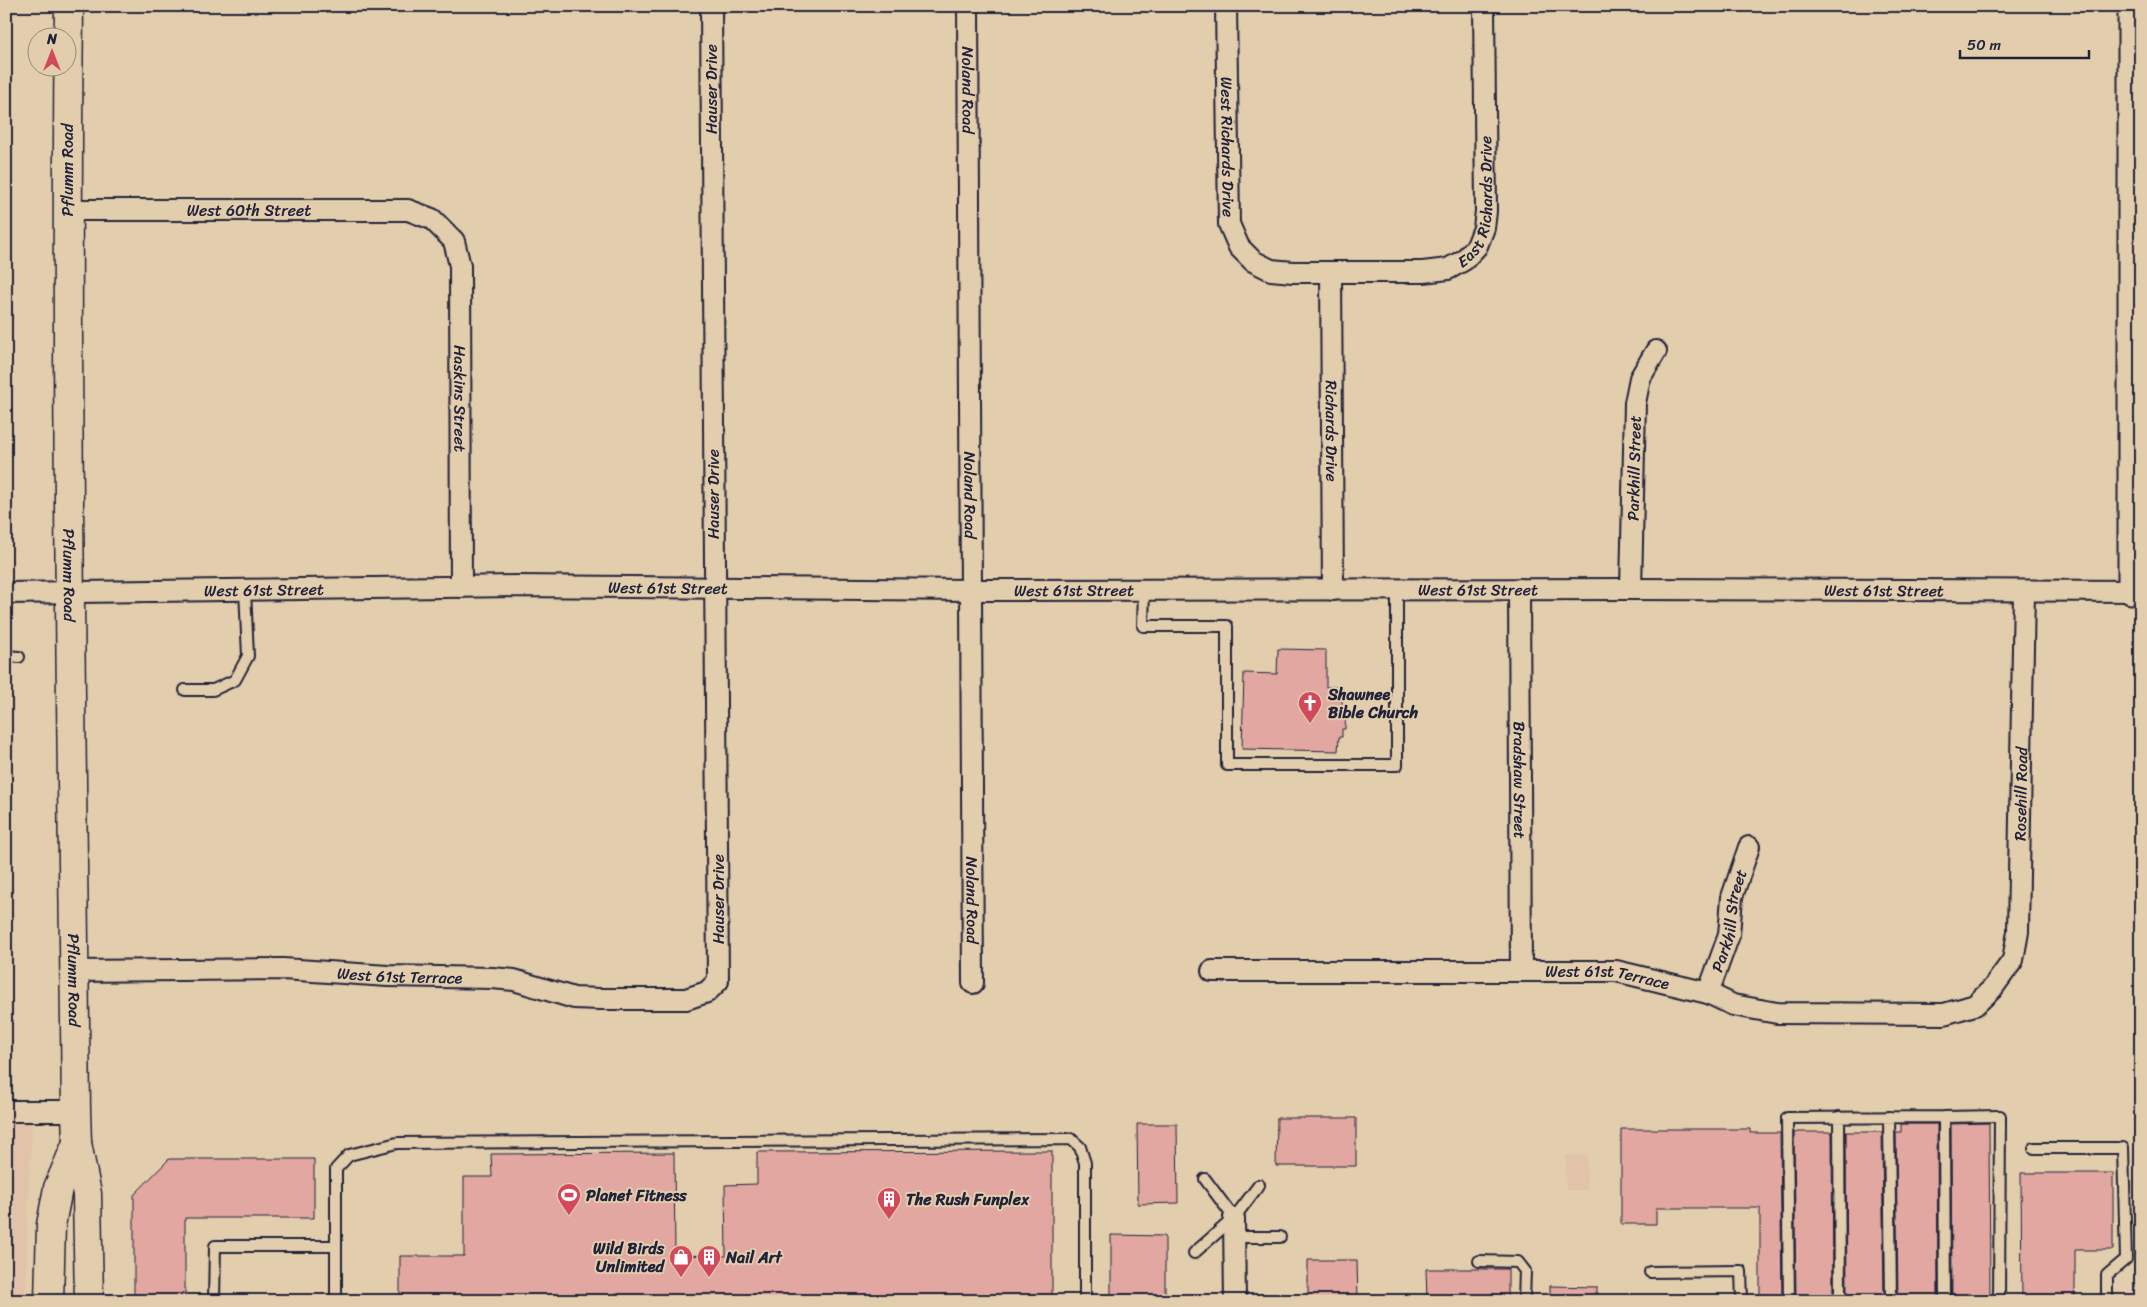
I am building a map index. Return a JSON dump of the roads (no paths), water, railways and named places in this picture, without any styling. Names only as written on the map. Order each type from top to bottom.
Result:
[{"type":"main road","name":"Pflumm Road","points":[[69,6],[67,210],[68,591],[76,1111],[77,1143],[87,1194],[89,1301]]},
{"type":"main road","name":"Pflumm Road","points":[[49,1301],[51,1225],[58,1188],[77,1143]]},
{"type":"street","name":"Hauser Drive","points":[[711,6],[718,981]]},
{"type":"street","name":"Noland Road","points":[[968,6],[973,984]]},
{"type":"street","name":"West Richards Drive","points":[[1226,6],[1229,224],[1239,247],[1253,261],[1270,270],[1331,272]]},
{"type":"street","name":"East Richards Drive","points":[[1331,272],[1423,272],[1448,269],[1464,260],[1477,246],[1484,228],[1486,211],[1484,6]]},
{"type":"street","points":[[2131,6],[2136,214],[2136,591]]},
{"type":"street","name":"West 60th Street","points":[[67,210],[408,210],[432,219]]},
{"type":"street","name":"Haskins Street","points":[[432,219],[454,241],[460,266],[461,587]]},
{"type":"street","name":"Richards Drive","points":[[1331,272],[1333,590]]},
{"type":"street","name":"Parkhill Street","points":[[1631,589],[1636,403],[1640,378],[1656,351]]},
{"type":"street","name":"West 61st Street","points":[[6,593],[693,586],[716,588],[971,590],[1631,589],[2136,591]]},
{"type":"street","name":"Bradshaw Street","points":[[1519,589],[1521,971]]},
{"type":"street","name":"Rosehill Road","points":[[1992,989],[2013,960],[2018,932],[2024,591]]},
{"type":"street","name":"Parkhill Street","points":[[1708,994],[1729,935],[1732,897],[1749,847]]},
{"type":"street","name":"West 61st Terrace","points":[[74,971],[283,969],[388,976],[492,978],[514,980],[574,998],[600,999],[686,999],[706,992],[718,981]]},
{"type":"street","name":"West 61st Terrace","points":[[1212,971],[1616,971],[1708,994],[1733,1004],[1777,1013],[1944,1014],[1975,1005],[1992,989]]},
{"type":"street","points":[[6,1111],[76,1111]]},
{"type":"street","points":[[1234,1227],[1235,1301]]},
{"type":"lane","points":[[185,690],[213,690],[235,680],[248,656],[245,590]]},
{"type":"lane","points":[[1144,590],[1143,626],[1227,626],[1227,765],[1397,765],[1397,590]]},
{"type":"lane","points":[[6,656],[19,657]]},
{"type":"lane","points":[[1789,1301],[1787,1118],[2000,1116],[1999,1301]]},
{"type":"lane","points":[[1839,1117],[1840,1301]]},
{"type":"lane","points":[[1889,1117],[1891,1301]]},
{"type":"lane","points":[[1944,1117],[1945,1301]]},
{"type":"lane","points":[[336,1301],[336,1168],[349,1155],[397,1143],[1071,1139],[1080,1147],[1085,1163],[1085,1301]]},
{"type":"lane","points":[[2034,1148],[2123,1148],[2126,1259],[2108,1275],[2107,1301]]},
{"type":"lane","points":[[1204,1178],[1234,1227],[1280,1237]]},
{"type":"lane","points":[[1194,1252],[1234,1227],[1259,1185]]},
{"type":"lane","points":[[214,1301],[214,1246],[336,1246]]},
{"type":"lane","points":[[1479,1261],[1518,1262],[1525,1271],[1524,1301]]},
{"type":"lane","points":[[1650,1272],[1741,1271],[1742,1301]]},
{"type":"place","name":"Shawnee Bible Church","points":[[1310,724]]},
{"type":"place","name":"Planet Fitness","points":[[569,1216]]},
{"type":"place","name":"The Rush Funplex","points":[[889,1220]]},
{"type":"place","name":"Wild Birds Unlimited","points":[[681,1278]]},
{"type":"place","name":"Nail Art","points":[[709,1278]]}]
